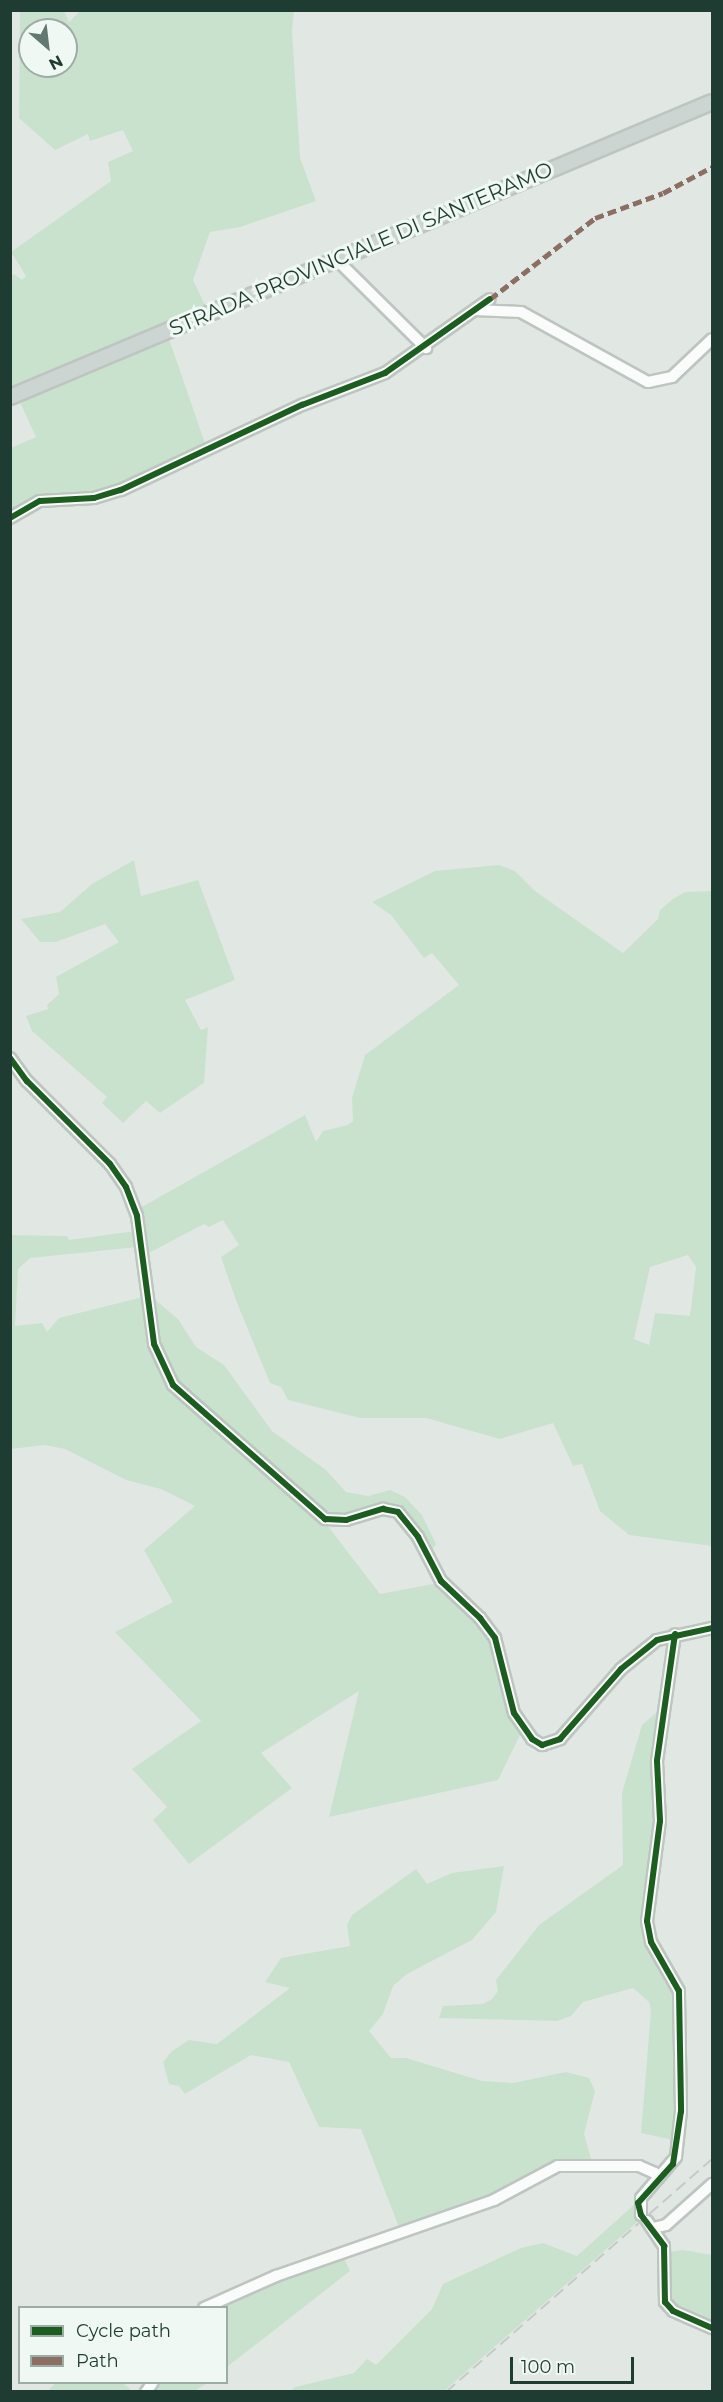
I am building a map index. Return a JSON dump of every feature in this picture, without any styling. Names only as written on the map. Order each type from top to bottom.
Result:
[{"type":"main road","name":"STRADA PROVINCIALE DI SANTERAMO","points":[[10,397],[712,102]]},
{"type":"street","points":[[336,259],[426,348]]},
{"type":"street","points":[[10,518],[40,501],[104,496],[143,481],[302,405],[385,373],[426,348],[490,299]]},
{"type":"street","points":[[476,310],[521,312],[648,382],[672,377],[712,339]]},
{"type":"street","points":[[10,1058],[27,1081],[110,1164],[126,1187],[138,1216],[154,1344],[173,1385],[325,1519],[346,1520],[383,1509],[398,1512],[418,1537],[441,1581],[480,1618],[495,1638],[514,1713],[532,1739],[542,1745],[560,1739],[621,1669],[657,1640],[675,1634],[712,1628]]},
{"type":"street","points":[[675,1634],[657,1769],[660,1821],[647,1921],[651,1942],[679,1991],[681,2111],[676,2157],[638,2203],[647,2222],[664,2246],[665,2302],[673,2311],[712,2328]]},
{"type":"street","points":[[206,2306],[276,2276],[494,2200],[558,2166],[639,2166],[649,2169],[658,2178]]},
{"type":"street","points":[[647,2222],[666,2225],[712,2184]]},
{"type":"green space","points":[[20,11],[64,11],[67,18],[20,18]]},
{"type":"green space","points":[[80,11],[294,11],[292,31],[300,158],[316,201],[240,227],[210,232],[193,280],[207,309],[11,391],[11,277],[14,274],[22,280],[26,276],[11,252],[111,181],[108,162],[133,151],[123,130],[90,141],[88,134],[55,150],[19,118],[19,78],[78,78],[78,18],[73,18]]},
{"type":"green space","points":[[168,336],[207,449],[111,492],[45,499],[11,517],[11,448],[36,437],[18,398]]},
{"type":"green space","points":[[134,860],[141,896],[198,880],[235,980],[185,1000],[201,1030],[208,1027],[204,1083],[160,1113],[146,1101],[123,1123],[102,1103],[107,1097],[32,1031],[26,1016],[48,1009],[47,1005],[59,994],[56,977],[119,942],[105,924],[56,942],[40,942],[21,919],[60,912],[92,884]]},
{"type":"green space","points":[[499,865],[515,871],[535,891],[623,953],[658,919],[660,910],[673,899],[685,892],[712,891],[712,1546],[629,1535],[600,1511],[582,1464],[573,1466],[553,1423],[500,1439],[426,1418],[360,1418],[288,1400],[281,1387],[270,1383],[237,1303],[221,1257],[239,1245],[223,1220],[209,1227],[204,1224],[145,1255],[140,1208],[305,1115],[316,1142],[323,1131],[348,1125],[353,1121],[352,1098],[365,1055],[459,985],[432,953],[424,958],[391,915],[372,902],[435,871]],"holes":[[[688,1255],[696,1267],[690,1316],[655,1313],[649,1345],[634,1339],[650,1267]]]},
{"type":"green space","points":[[136,1231],[138,1247],[30,1258],[18,1269],[15,1326],[42,1323],[47,1332],[59,1318],[147,1296],[170,1385],[305,1509],[324,1521],[380,1594],[438,1583],[491,1635],[522,1731],[498,1780],[329,1817],[359,1691],[261,1753],[292,1788],[189,1864],[153,1820],[167,1807],[132,1769],[201,1721],[115,1632],[173,1602],[144,1550],[195,1506],[161,1489],[126,1480],[65,1449],[45,1445],[11,1449],[10,1235],[67,1236],[69,1240]]},
{"type":"green space","points":[[153,1298],[178,1319],[196,1347],[224,1365],[272,1431],[326,1470],[346,1492],[368,1496],[390,1490],[405,1497],[422,1515],[436,1544],[429,1555],[400,1510],[326,1516],[185,1395],[160,1353]]},
{"type":"green space","points":[[664,1706],[657,1837],[646,1931],[677,1988],[677,2141],[641,2133],[651,2011],[649,2002],[633,1988],[583,2002],[571,2016],[557,2021],[439,2018],[443,2006],[483,2004],[492,1999],[498,1991],[496,1980],[539,1925],[623,1865],[622,1793],[642,1725]]},
{"type":"green space","points":[[504,1866],[496,1912],[472,1940],[407,1974],[393,1986],[383,2014],[369,2031],[391,2058],[406,2058],[482,2081],[513,2083],[566,2072],[589,2078],[595,2091],[584,2134],[592,2162],[556,2164],[515,2186],[400,2230],[361,2129],[319,2127],[289,2062],[251,2055],[185,2094],[179,2086],[169,2084],[163,2062],[172,2051],[189,2040],[217,2044],[290,1988],[265,1982],[281,1958],[350,1946],[347,1925],[352,1915],[416,1869],[427,1884],[452,1873]]},
{"type":"green space","points":[[637,2202],[642,2218],[444,2391],[289,2392],[295,2387],[354,2373],[367,2359],[376,2365],[432,2309],[443,2284],[521,2248],[543,2243],[577,2256]]},
{"type":"green space","points":[[683,2250],[712,2255],[712,2326],[668,2304],[668,2252]]},
{"type":"green space","points":[[343,2256],[350,2271],[228,2366],[228,2306],[214,2306]]},
{"type":"green space","points":[[54,2384],[124,2384],[132,2391],[48,2391]]},
{"type":"green space","points":[[154,2384],[206,2384],[195,2391],[147,2392]]},
{"type":"railway","points":[[446,2392],[712,2159]]},
{"type":"marked path","points":[[490,299],[595,218],[663,193],[712,167]]},
{"type":"cycle path","points":[[10,518],[40,501],[94,498],[121,490],[302,405],[385,373],[490,299]]},
{"type":"cycle path","points":[[10,1058],[27,1081],[110,1164],[126,1187],[137,1216],[154,1344],[173,1385],[325,1519],[346,1520],[383,1509],[398,1512],[418,1537],[441,1581],[480,1618],[495,1638],[514,1713],[532,1739],[542,1745],[560,1739],[621,1669],[657,1640],[712,1628]]},
{"type":"cycle path","points":[[675,1634],[657,1761],[660,1821],[647,1921],[651,1942],[679,1991],[681,2111],[673,2164],[638,2203],[641,2215],[664,2246],[665,2302],[673,2311],[712,2328]]}]
